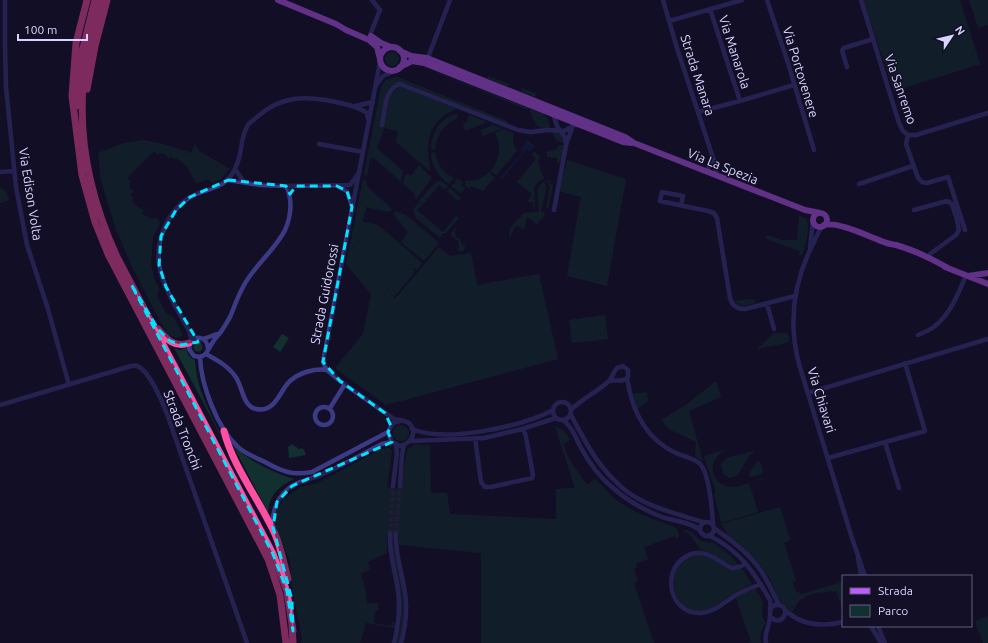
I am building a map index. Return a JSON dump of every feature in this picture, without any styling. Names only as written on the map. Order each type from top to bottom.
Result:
[{"type":"highway","points":[[87,0],[76,43],[72,96],[82,175],[95,222],[108,254],[268,559],[280,595],[286,643]]},
{"type":"highway","points":[[76,132],[79,64],[85,34],[95,0]]},
{"type":"highway","points":[[101,0],[86,62],[82,112],[87,162],[95,201],[111,243],[131,284],[273,554],[281,572],[287,592],[293,631]]},
{"type":"highway","points":[[82,112],[85,105],[95,46],[107,0]]},
{"type":"highway","points":[[131,284],[158,329],[165,337],[178,345],[190,342]]},
{"type":"highway","points":[[224,431],[225,437],[234,457],[274,534],[282,555],[294,610],[293,643]]},
{"type":"main road","name":"Via La Spezia","points":[[278,0],[336,24],[373,42],[378,49],[380,60]]},
{"type":"main road","name":"Via La Spezia","points":[[336,24],[347,26],[370,36],[381,43],[394,47],[410,56],[512,92],[549,110],[562,126],[583,123]]},
{"type":"main road","points":[[394,47],[384,50],[381,54],[380,60],[386,69],[394,71]]},
{"type":"main road","points":[[400,51],[404,60],[400,67]]},
{"type":"main road","name":"Via La Spezia","points":[[394,71],[412,61],[427,61]]},
{"type":"main road","name":"Via La Spezia","points":[[476,79],[549,110],[625,137],[634,143],[805,210],[823,213],[848,228],[938,262],[948,268],[988,283],[988,276]]},
{"type":"main road","name":"Via La Spezia","points":[[805,210],[817,226],[832,224],[848,228]]},
{"type":"main road","points":[[813,220],[814,216],[820,213]]},
{"type":"main road","points":[[824,226],[827,221],[826,216]]},
{"type":"main road","name":"Via La Spezia","points":[[967,275],[972,276],[988,273]]},
{"type":"street","name":"Via Edison Volta","points":[[5,0],[6,88],[14,171],[27,245],[48,309],[69,385]]},
{"type":"street","points":[[370,36],[380,10],[372,0]]},
{"type":"street","points":[[427,61],[450,0]]},
{"type":"street","name":"Strada Manara","points":[[663,0],[716,167],[716,175]]},
{"type":"street","points":[[669,20],[742,0]]},
{"type":"street","name":"Via Portovenere","points":[[767,0],[814,150]]},
{"type":"street","name":"Via Sanremo","points":[[861,0],[899,123],[902,131],[908,135],[906,144],[918,178],[925,183],[948,177],[954,204],[965,230]]},
{"type":"street","name":"Via Manarola","points":[[710,9],[740,101]]},
{"type":"street","points":[[847,67],[842,50],[844,48],[873,39]]},
{"type":"street","name":"Strada Guidorossi","points":[[326,370],[322,362],[323,355],[380,60]]},
{"type":"street","points":[[376,84],[383,76],[394,71]]},
{"type":"street","points":[[382,125],[389,92],[393,87],[400,84],[512,128],[529,132],[562,126]]},
{"type":"street","points":[[698,112],[794,85]]},
{"type":"street","points":[[200,358],[189,352],[189,331],[162,277],[158,259],[161,236],[167,221],[184,202],[197,194],[220,185],[228,180],[235,169],[240,156],[243,134],[248,125],[263,111],[279,102],[289,99],[317,98],[355,106],[367,114],[369,122]]},
{"type":"street","points":[[355,106],[373,102]]},
{"type":"street","points":[[908,135],[916,135],[988,113]]},
{"type":"street","points":[[562,126],[566,145]]},
{"type":"street","points":[[554,210],[566,145],[566,138],[562,126]]},
{"type":"street","points":[[319,144],[363,152]]},
{"type":"street","points":[[707,171],[712,156]]},
{"type":"street","points":[[859,184],[913,166]]},
{"type":"street","points":[[235,169],[244,182]]},
{"type":"street","points":[[0,172],[14,171]]},
{"type":"street","points":[[228,180],[260,185],[337,186],[350,185],[359,173]]},
{"type":"street","points":[[286,186],[290,195],[289,216],[285,230],[276,244],[250,275],[242,288],[221,332],[200,358],[200,371],[204,386],[224,431],[237,446],[248,454],[280,470],[300,474],[312,472],[321,468],[388,432],[393,423],[400,421]]},
{"type":"street","points":[[290,195],[296,186]]},
{"type":"street","points":[[337,186],[346,191],[352,207]]},
{"type":"street","points":[[682,205],[683,196],[662,192],[660,201],[710,211],[717,218],[732,304],[738,308],[744,309],[795,296]]},
{"type":"street","points":[[914,210],[946,200],[954,204]]},
{"type":"street","name":"Via Chiavari","points":[[810,248],[813,220]]},
{"type":"street","points":[[930,254],[956,235],[959,230],[960,220]]},
{"type":"street","name":"Via Chiavari","points":[[824,226],[818,232],[810,248],[799,277],[795,296],[793,320],[795,342],[798,360],[858,555],[861,575]]},
{"type":"street","points":[[918,335],[934,327],[944,317],[953,305],[967,275]]},
{"type":"street","points":[[767,304],[774,329]]},
{"type":"street","points":[[189,331],[197,338],[203,339],[221,332]]},
{"type":"street","points":[[190,342],[197,338]]},
{"type":"street","points":[[203,339],[207,342],[207,351]]},
{"type":"street","points":[[808,393],[988,339]]},
{"type":"street","points":[[207,351],[228,367],[239,382],[246,401],[250,406],[256,409],[263,409],[276,402],[284,388],[294,378],[314,369],[326,370],[384,413],[394,419],[408,423],[413,433],[411,441]]},
{"type":"street","points":[[828,458],[925,431],[905,363]]},
{"type":"street","name":"Strada Tronchi","points":[[0,405],[131,366],[137,366],[142,369],[152,382],[167,414],[247,643]]},
{"type":"street","points":[[609,381],[617,368],[623,366],[628,370],[629,374],[627,378],[632,403],[640,422],[647,432],[661,446],[700,463],[705,471],[714,526],[713,533],[710,536]]},
{"type":"street","points":[[614,374],[617,379]]},
{"type":"street","points":[[627,378],[623,380],[617,379],[609,381],[582,399],[572,409],[571,415],[586,444],[601,468],[624,490],[635,498],[675,515],[703,522],[710,522],[754,561],[762,572],[779,605],[796,618]]},
{"type":"street","points":[[330,408],[344,384]]},
{"type":"street","points":[[412,430],[426,434],[472,433],[506,428],[541,417],[553,410],[555,405],[560,401],[569,403],[582,399]]},
{"type":"street","points":[[569,403],[572,409]]},
{"type":"street","points":[[324,406],[330,408],[334,416],[331,422],[326,425],[320,424],[315,419],[316,410],[324,406]]},
{"type":"street","points":[[553,410],[556,418]]},
{"type":"street","points":[[384,413],[391,426]]},
{"type":"street","points":[[563,420],[569,418],[571,415]]},
{"type":"street","points":[[274,534],[272,519],[275,507],[280,497],[288,489],[299,483],[324,474],[381,445],[394,443],[404,445],[411,441],[484,438],[522,429],[556,418],[563,420],[570,426],[588,460],[611,487],[647,511],[690,525],[700,530],[705,536],[710,536],[724,543],[734,551],[761,584],[770,600],[769,612],[771,619],[765,634],[766,643]]},
{"type":"street","points":[[475,438],[481,482],[485,487],[491,487],[532,478],[533,475],[526,437],[522,429]]},
{"type":"street","points":[[388,432],[397,453],[394,486]]},
{"type":"street","points":[[885,442],[899,488]]},
{"type":"street","points":[[400,486],[404,445]]},
{"type":"street","points":[[700,530],[700,526],[703,522]]},
{"type":"street","points":[[390,534],[391,554],[400,606],[398,627],[394,643]]},
{"type":"street","points":[[396,534],[397,556],[404,587],[406,605],[405,622],[401,643]]},
{"type":"street","points":[[746,564],[734,568],[729,567],[710,554],[694,553],[685,557],[672,572],[671,585],[673,594],[678,603],[685,610],[692,613],[705,613],[713,610],[739,593],[761,584]]},
{"type":"street","name":"Via Chiavari","points":[[858,555],[865,575]]},
{"type":"street","points":[[770,608],[775,605],[779,605]]},
{"type":"street","points":[[784,617],[785,610]]},
{"type":"street","points":[[771,619],[779,620],[784,617],[796,618],[819,624],[842,622]]},
{"type":"street","points":[[872,627],[881,643]]},
{"type":"street","points":[[878,627],[885,643]]},
{"type":"highlighted area","points":[[228,180],[286,186],[290,194],[296,186],[337,186],[347,191],[352,207],[323,362],[340,381],[385,413],[391,426],[388,432],[392,442],[292,486],[277,502],[273,527],[292,600],[293,631],[287,591],[273,554],[131,284],[158,329],[170,341],[181,345],[198,342],[166,287],[159,265],[161,236],[176,210],[190,197]]},
{"type":"green space","points":[[863,0],[960,0],[980,64],[894,91]]},
{"type":"green space","points":[[969,0],[988,0],[988,25],[978,28]]},
{"type":"green space","points":[[389,52],[395,52],[399,56],[399,62],[395,66],[389,66],[385,62],[385,56]]},
{"type":"green space","points":[[418,66],[528,108],[528,110]]},
{"type":"green space","points":[[488,76],[509,84],[508,87],[487,78]]},
{"type":"green space","points":[[397,77],[507,121],[508,124],[404,83],[397,83],[391,86],[385,97],[384,125],[390,96],[397,88],[403,87],[456,109],[438,120],[430,133],[428,156],[431,172],[396,142],[398,131],[384,128],[377,148],[403,171],[401,182],[372,158],[370,159],[367,177],[364,174],[381,87],[386,80]]},
{"type":"green space","points":[[522,88],[537,94],[535,97],[521,91]]},
{"type":"green space","points":[[529,109],[544,114],[548,119],[550,128],[541,128],[538,126]]},
{"type":"green space","points":[[457,114],[458,118],[449,123],[439,135],[435,150],[431,149],[433,137],[438,127],[446,119]]},
{"type":"green space","points":[[469,115],[485,121],[485,123],[465,131],[463,124],[466,123]]},
{"type":"green space","points":[[493,125],[503,128],[483,136],[480,130]]},
{"type":"green space","points":[[504,129],[514,133],[513,143],[517,151],[496,175],[491,171],[499,152],[499,143],[495,133]]},
{"type":"green space","points":[[552,132],[560,133],[564,138],[564,143],[556,140]]},
{"type":"green space","points":[[144,140],[163,144],[191,153],[195,144],[199,151],[230,169],[220,180],[212,183],[208,179],[196,184],[187,166],[176,158],[174,159],[171,156],[168,159],[166,155],[161,153],[157,155],[154,151],[127,178],[131,181],[129,184],[130,188],[134,191],[130,195],[133,197],[132,201],[136,206],[143,210],[142,214],[153,219],[155,217],[160,223],[153,238],[151,264],[154,278],[159,289],[157,296],[166,313],[173,317],[183,334],[182,336],[176,338],[168,334],[132,267],[115,227],[101,180],[98,153],[124,143]]},
{"type":"green space","points":[[560,145],[564,145],[560,163],[557,163],[557,158],[547,157],[547,152],[555,150]]},
{"type":"green space","points":[[435,152],[441,168],[454,178],[449,184],[434,168],[431,154]]},
{"type":"green space","points":[[534,152],[540,156],[538,163],[544,178],[534,187],[535,209],[533,202],[527,202],[532,194],[517,182],[536,159],[532,155]]},
{"type":"green space","points":[[567,160],[626,179],[607,286],[567,276],[581,197],[559,191]]},
{"type":"green space","points":[[419,165],[432,178],[416,199],[415,194],[403,184],[406,174],[411,176]]},
{"type":"green space","points":[[490,172],[492,176],[495,177],[483,191],[471,186],[469,188],[465,185],[465,181],[478,180]]},
{"type":"green space","points":[[456,179],[463,181],[461,186],[466,188],[460,193],[451,186],[455,183]]},
{"type":"green space","points":[[363,180],[366,181],[368,187],[392,209],[389,212],[366,207],[363,222],[378,225],[422,263],[417,270],[415,268],[413,270],[415,272],[394,297],[364,260],[395,299],[439,247],[450,256],[471,253],[477,285],[539,274],[558,359],[386,405],[335,368],[363,334],[371,294],[346,264]]},
{"type":"green space","points":[[547,180],[553,185],[548,209],[546,208],[550,188]]},
{"type":"green space","points":[[437,181],[441,181],[448,186],[445,190],[439,185],[423,204],[419,201]]},
{"type":"green space","points":[[545,181],[546,189],[541,212],[545,212],[544,216],[537,224],[527,217],[524,230],[516,225],[509,239],[510,228],[524,213],[539,212],[538,191],[541,184]]},
{"type":"green space","points":[[0,187],[6,192],[9,200],[0,203]]},
{"type":"green space","points":[[450,188],[461,198],[458,201],[447,191]]},
{"type":"green space","points":[[419,202],[423,205],[417,210],[443,232],[456,216],[459,218],[446,233],[443,233],[441,237],[439,237],[416,218],[413,210]]},
{"type":"green space","points":[[396,211],[406,215],[437,241],[438,244],[424,261],[401,242],[408,232],[393,214]]},
{"type":"green space","points":[[799,215],[806,219],[808,227],[802,255],[799,255],[800,251],[769,240],[765,237],[766,235],[781,240],[793,240],[793,238],[794,240],[797,240]]},
{"type":"green space","points":[[457,226],[455,231],[456,238],[459,238],[465,246],[464,250],[459,252],[459,240],[452,237],[451,233]]},
{"type":"green space","points":[[752,299],[756,303],[739,305],[734,301]]},
{"type":"green space","points":[[605,315],[608,339],[572,343],[569,320]]},
{"type":"green space","points":[[774,333],[787,333],[789,341],[758,350],[757,349]]},
{"type":"green space","points":[[282,334],[289,338],[280,352],[273,347]]},
{"type":"green space","points":[[196,343],[200,343],[202,347],[200,351],[196,351],[194,349],[194,345]]},
{"type":"green space","points":[[174,348],[180,350],[186,348],[189,356],[195,360],[196,372],[202,395],[228,449]]},
{"type":"green space","points":[[716,381],[721,397],[689,411],[703,462],[695,456],[696,442],[669,429],[661,420],[687,404]]},
{"type":"green space","points":[[647,392],[648,401],[637,409],[633,394]]},
{"type":"green space","points":[[401,425],[407,427],[409,433],[407,439],[401,441],[395,439],[393,433],[395,427]]},
{"type":"green space","points":[[555,426],[564,431],[569,437],[570,440],[563,444],[569,459],[587,485],[595,479],[612,497],[622,504],[636,512],[678,530],[679,537],[677,539],[675,536],[644,547],[648,559],[636,564],[637,568],[634,569],[638,581],[634,583],[654,643],[481,643],[481,553],[399,545],[399,535],[394,534],[395,552],[401,581],[403,604],[401,635],[399,643],[396,643],[401,619],[401,595],[393,555],[391,534],[387,534],[387,553],[368,562],[370,570],[361,574],[367,603],[378,603],[378,611],[375,611],[374,623],[391,626],[392,622],[395,624],[395,628],[366,623],[360,643],[301,643],[302,638],[292,588],[290,560],[275,527],[275,515],[280,504],[289,495],[301,487],[317,483],[382,449],[389,448],[392,451],[387,487],[401,489],[407,450],[416,444],[430,445],[431,493],[447,493],[450,514],[556,519],[556,489],[575,488]]},
{"type":"green space","points":[[292,444],[299,449],[302,448],[306,455],[289,458],[288,447]]},
{"type":"green space","points":[[233,445],[262,466],[294,479],[283,485],[275,492],[270,501],[268,513]]},
{"type":"green space","points":[[727,449],[717,457],[714,463],[713,474],[721,483],[731,487],[749,483],[758,512],[721,523],[714,493],[716,492],[704,456]]},
{"type":"green space","points":[[756,450],[750,455],[737,476],[730,478],[723,474],[721,466],[723,461],[727,458]]},
{"type":"green space","points":[[757,461],[760,462],[763,472],[762,474],[750,477],[749,474]]},
{"type":"green space","points":[[780,507],[790,540],[784,543],[796,581],[793,583],[796,591],[801,594],[842,582],[842,606],[836,591],[815,593],[810,594],[800,601],[792,613],[778,598],[770,579],[757,561],[728,535],[721,524]]},
{"type":"green space","points":[[687,530],[704,542],[712,542],[730,555],[738,565],[729,564],[711,553],[701,550],[688,532],[685,533],[684,531]]},
{"type":"green space","points":[[696,555],[714,559],[727,569],[731,570],[742,568],[752,584],[709,609],[704,611],[691,610],[683,605],[678,598],[674,580],[676,571],[680,564],[687,558]]},
{"type":"green space","points":[[755,589],[763,604],[762,616],[766,623],[761,632],[761,643],[746,643],[751,642],[736,598]]},
{"type":"green space","points":[[988,616],[988,643],[983,643],[975,621]]},
{"type":"water","points":[[528,141],[535,146],[530,152],[527,149],[502,179],[500,178],[523,152],[520,150]]},
{"type":"tunnel","points":[[390,534],[393,486]]},
{"type":"tunnel","points":[[396,534],[400,486]]}]
